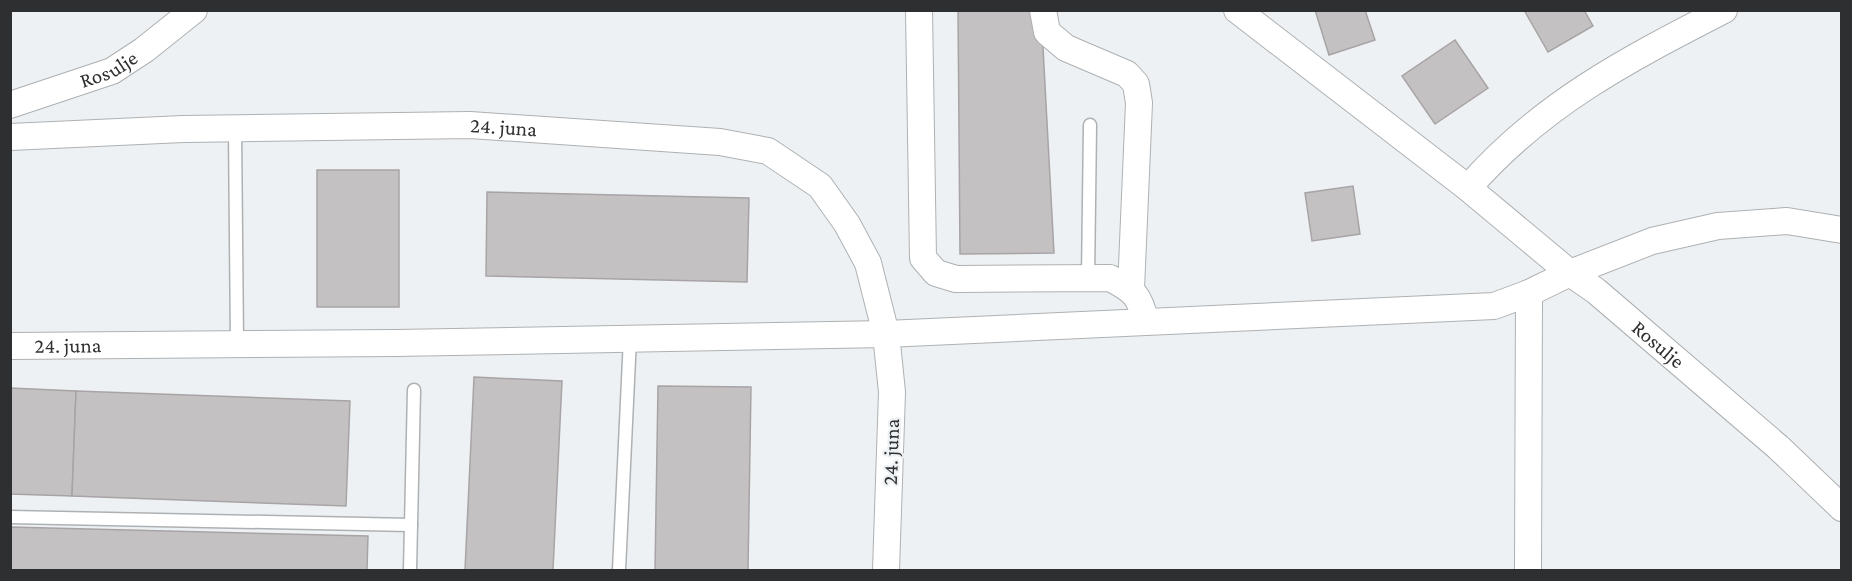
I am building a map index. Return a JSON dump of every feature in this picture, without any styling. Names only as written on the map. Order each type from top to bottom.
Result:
[{"type":"street","name":"Rosulje","points":[[10,105],[112,71],[144,50],[194,10]]},
{"type":"street","points":[[919,10],[923,258],[936,273],[956,279],[1110,278],[1131,289],[1140,300],[1146,322]]},
{"type":"street","points":[[1043,10],[1047,32],[1066,48],[1127,74],[1136,84],[1139,103],[1131,289]]},
{"type":"street","name":"Rosulje","points":[[1237,10],[1468,188],[1570,273],[1605,299],[1778,447],[1842,508]]},
{"type":"street","points":[[1468,188],[1494,158],[1557,105],[1631,58],[1724,10]]},
{"type":"street","name":"24. juna","points":[[10,137],[183,129],[470,125],[720,142],[768,151],[820,186],[847,224],[868,263],[886,334],[892,404],[886,570]]},
{"type":"street","points":[[886,334],[1494,306],[1652,240],[1718,226],[1786,221],[1842,230]]},
{"type":"street","points":[[1528,570],[1529,293]]},
{"type":"street","name":"24. juna","points":[[10,346],[396,343],[886,334]]},
{"type":"lane","points":[[1088,279],[1089,125]]},
{"type":"lane","points":[[235,129],[237,344]]},
{"type":"lane","points":[[619,570],[630,338]]},
{"type":"lane","points":[[410,570],[414,390]]},
{"type":"lane","points":[[10,517],[411,525]]},
{"type":"lane","points":[[337,535],[351,524]]},
{"type":"building","points":[[958,10],[1041,10],[1054,253],[960,254]]},
{"type":"building","points":[[1315,10],[1365,10],[1375,40],[1329,55]]},
{"type":"building","points":[[1524,10],[1584,10],[1593,26],[1548,52]]},
{"type":"building","points":[[1455,40],[1488,88],[1435,124],[1402,76]]},
{"type":"building","points":[[317,170],[399,170],[399,307],[317,307]]},
{"type":"building","points":[[1353,186],[1360,234],[1312,241],[1305,193]]},
{"type":"building","points":[[487,192],[749,198],[747,282],[486,276]]},
{"type":"building","points":[[474,377],[562,381],[553,570],[465,570]]},
{"type":"building","points":[[658,386],[751,387],[748,570],[655,570]]},
{"type":"building","points":[[10,388],[76,391],[72,496],[10,494]]},
{"type":"building","points":[[76,391],[350,401],[346,506],[72,496]]},
{"type":"building","points":[[10,527],[368,536],[367,570],[10,570]]}]
